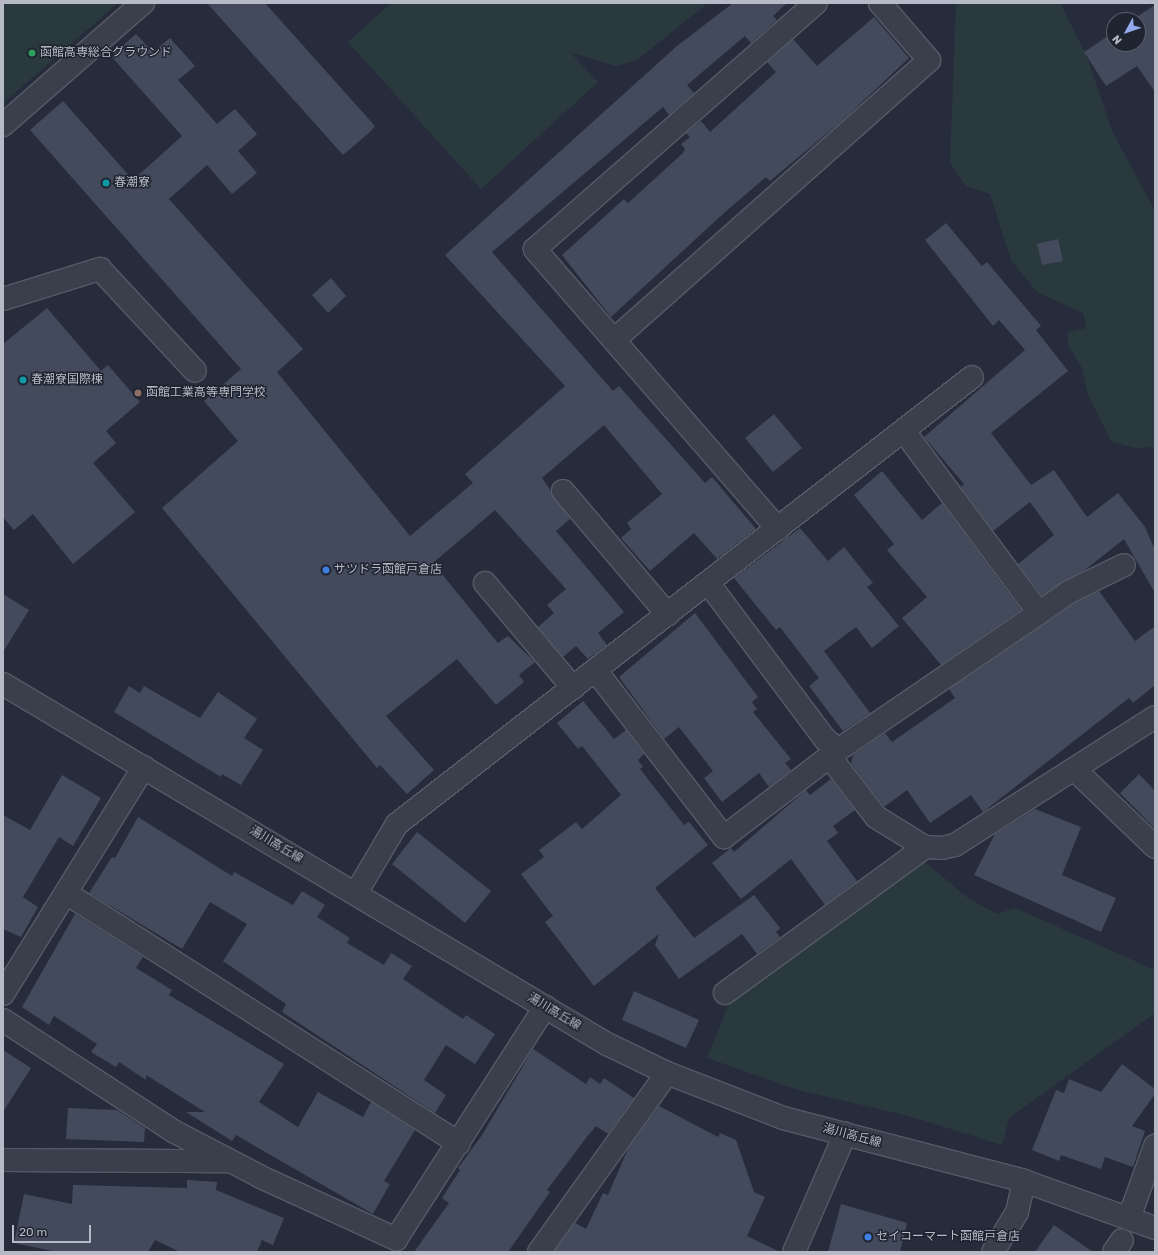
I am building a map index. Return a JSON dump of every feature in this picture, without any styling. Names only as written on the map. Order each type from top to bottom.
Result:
[{"type":"street","points":[[3,125],[143,3]]},
{"type":"street","points":[[778,529],[535,248],[816,3]]},
{"type":"street","points":[[614,340],[929,60],[880,3]]},
{"type":"street","points":[[3,299],[100,269],[195,371]]},
{"type":"street","points":[[356,893],[397,824],[709,584],[972,377]]},
{"type":"street","points":[[904,431],[1039,613]]},
{"type":"street","points":[[564,491],[668,615]]},
{"type":"street","points":[[596,671],[724,837],[834,753],[1069,592],[1124,565]]},
{"type":"street","points":[[485,584],[573,688]]},
{"type":"street","points":[[709,584],[825,739],[876,817],[925,847]]},
{"type":"street","name":"湯川高丘線","points":[[3,684],[545,1007],[667,1073],[783,1118],[1024,1181],[1155,1228]]},
{"type":"street","points":[[726,993],[925,847],[956,845],[1155,717]]},
{"type":"street","points":[[3,994],[144,767]]},
{"type":"street","points":[[1074,769],[1155,847]]},
{"type":"street","points":[[66,893],[459,1143]]},
{"type":"street","points":[[3,1020],[172,1131],[229,1161],[396,1239],[545,1007]]},
{"type":"street","points":[[539,1252],[667,1073]]},
{"type":"street","points":[[794,1252],[845,1134]]},
{"type":"street","points":[[1129,1218],[1155,1146]]},
{"type":"street","points":[[3,1160],[229,1161]]},
{"type":"street","points":[[993,1252],[1017,1212],[1024,1181]]},
{"type":"shaded area","name":"函館高専総合グラウンド","points":[[3,3],[118,3],[3,103]]},
{"type":"shaded area","points":[[391,3],[708,3],[637,60],[616,66],[570,52],[598,82],[481,189],[348,42]]},
{"type":"shaded area","points":[[956,3],[1060,3],[1087,57],[1112,131],[1155,211],[1155,447],[1134,448],[1111,441],[1088,395],[1082,368],[1068,345],[1068,332],[1086,328],[1083,313],[1037,292],[1011,260],[990,194],[966,186],[950,163]]},
{"type":"shaded area","points":[[925,862],[968,898],[997,914],[1015,908],[1155,970],[1155,1013],[1009,1118],[1002,1145],[909,1116],[798,1090],[707,1058],[730,1001]]},
{"type":"building","points":[[207,3],[265,3],[375,126],[343,155]]},
{"type":"building","points":[[733,3],[787,3],[773,16],[777,20],[751,43],[745,36],[687,85],[694,93],[669,115],[663,107],[492,252],[613,391],[619,386],[705,483],[712,477],[756,529],[717,559],[694,533],[650,571],[621,538],[631,529],[627,523],[662,494],[604,425],[542,478],[570,519],[556,531],[624,612],[598,633],[607,645],[588,659],[576,646],[563,657],[538,627],[554,613],[547,605],[566,589],[495,510],[433,563],[498,643],[508,636],[535,662],[519,675],[524,682],[496,705],[457,659],[386,716],[434,770],[407,794],[380,765],[377,768],[162,508],[238,441],[204,401],[241,369],[30,130],[63,101],[133,180],[182,136],[111,56],[136,34],[153,52],[170,38],[195,66],[178,80],[217,124],[235,109],[257,134],[238,151],[257,173],[232,194],[207,165],[169,199],[303,349],[277,372],[410,536],[473,483],[465,474],[565,386],[445,255],[677,46]]},
{"type":"building","points":[[1155,5],[1155,92],[1137,66],[1106,86],[1084,52],[1106,37],[1106,52],[1146,52],[1146,12],[1144,12]]},
{"type":"building","points":[[874,17],[909,58],[843,120],[770,181],[766,177],[724,213],[611,317],[562,255],[624,199],[628,203],[683,153],[685,149],[681,144],[690,137],[686,133],[701,121],[710,132],[776,72],[767,62],[793,39],[817,66]]},
{"type":"building","points":[[946,223],[982,266],[987,262],[1041,326],[1036,330],[1068,371],[991,433],[1031,485],[1054,470],[1087,517],[1118,493],[1145,527],[1155,550],[1155,593],[1124,539],[1085,570],[1042,596],[1018,564],[1054,535],[1030,502],[993,531],[961,487],[964,484],[924,437],[1025,350],[999,320],[993,326],[925,240]]},
{"type":"building","points":[[1058,239],[1063,261],[1042,265],[1037,244]]},
{"type":"building","points":[[331,278],[346,296],[328,313],[312,295]]},
{"type":"building","points":[[47,308],[101,371],[108,365],[140,402],[106,431],[116,443],[93,463],[135,512],[73,564],[33,514],[14,530],[3,517],[3,344]]},
{"type":"building","points":[[774,414],[802,448],[773,472],[745,438]]},
{"type":"building","points":[[882,471],[922,520],[942,503],[1021,610],[941,665],[902,618],[927,597],[887,550],[894,544],[854,495]]},
{"type":"building","points":[[800,528],[828,561],[844,547],[873,583],[867,587],[899,626],[872,648],[856,627],[824,651],[870,713],[843,731],[809,686],[819,678],[780,627],[776,630],[734,578]]},
{"type":"building","points":[[1099,591],[1135,641],[1155,626],[1155,685],[1133,703],[1129,698],[983,812],[971,795],[930,823],[907,790],[884,807],[851,764],[853,755],[885,733],[892,742],[955,698],[949,689],[1075,603]]},
{"type":"building","points":[[3,594],[29,610],[3,652]]},
{"type":"building","points":[[695,613],[758,697],[752,702],[757,709],[753,712],[791,759],[785,763],[791,770],[769,787],[759,773],[722,802],[704,778],[713,771],[679,727],[664,739],[619,677]]},
{"type":"building","points":[[129,686],[140,693],[144,686],[200,718],[218,692],[257,719],[244,738],[263,750],[241,785],[222,774],[221,777],[114,712]]},
{"type":"building","points":[[583,701],[614,739],[626,730],[644,754],[638,760],[643,767],[640,769],[684,825],[689,822],[708,845],[655,888],[694,938],[754,895],[780,928],[776,932],[780,937],[757,954],[742,934],[679,979],[655,945],[659,934],[594,986],[545,922],[553,916],[521,874],[544,857],[539,850],[576,822],[582,829],[621,795],[582,746],[578,749],[557,723]]},
{"type":"building","points":[[1139,774],[1155,791],[1155,829],[1120,793]]},
{"type":"building","points":[[62,775],[101,798],[73,846],[59,837],[23,897],[38,907],[21,937],[3,929],[3,815],[30,830]]},
{"type":"building","points":[[831,779],[855,810],[833,826],[838,833],[827,841],[857,881],[825,905],[791,859],[741,899],[712,863],[731,848],[734,852],[806,790],[810,795]]},
{"type":"building","points":[[1035,809],[1081,827],[1062,875],[1116,898],[1101,932],[974,875],[995,834]]},
{"type":"building","points":[[138,817],[232,876],[234,872],[293,905],[302,891],[325,905],[317,917],[350,938],[347,943],[384,965],[391,953],[412,966],[403,979],[463,1019],[466,1015],[495,1034],[475,1064],[446,1045],[424,1080],[446,1095],[435,1113],[282,1012],[286,1004],[223,961],[247,924],[210,902],[182,949],[89,893],[112,857],[115,858]]},
{"type":"building","points":[[417,832],[491,891],[465,923],[392,864]]},
{"type":"building","points":[[75,914],[143,957],[136,968],[172,990],[169,995],[284,1064],[259,1102],[298,1127],[318,1092],[363,1117],[371,1102],[415,1130],[384,1181],[390,1184],[373,1214],[236,1135],[232,1141],[186,1112],[205,1112],[146,1075],[146,1080],[119,1062],[116,1067],[91,1052],[97,1044],[54,1016],[49,1025],[22,1007]]},
{"type":"building","points":[[634,991],[699,1020],[686,1048],[622,1020]]},
{"type":"building","points":[[533,1049],[586,1084],[590,1077],[600,1084],[604,1078],[634,1098],[608,1134],[596,1126],[586,1138],[547,1190],[550,1192],[508,1252],[414,1252],[449,1203],[442,1198],[460,1170],[458,1168],[482,1135]]},
{"type":"building","points":[[3,1050],[31,1068],[3,1112]]},
{"type":"building","points":[[1122,1064],[1155,1089],[1155,1094],[1132,1126],[1145,1131],[1133,1167],[1105,1157],[1101,1169],[1061,1155],[1059,1161],[1032,1150],[1056,1090],[1064,1093],[1069,1079],[1101,1092]]},
{"type":"building","points":[[659,1106],[718,1137],[720,1133],[736,1140],[754,1192],[765,1197],[747,1236],[780,1252],[554,1252],[575,1223],[586,1229],[603,1193],[608,1195],[628,1149]]},
{"type":"building","points":[[68,1108],[117,1110],[145,1128],[144,1142],[66,1139]]},
{"type":"building","points":[[187,1180],[217,1182],[216,1190],[284,1218],[273,1245],[262,1240],[257,1252],[180,1252],[155,1240],[148,1252],[57,1252],[14,1243],[24,1194],[72,1204],[73,1185],[187,1188]]},
{"type":"building","name":"セイコーマート函館戸倉店","points":[[841,1204],[907,1223],[900,1252],[828,1252]]},
{"type":"building","points":[[1054,1225],[1093,1252],[1035,1252]]},
{"type":"place","name":"函館高専総合グラウンド","points":[[32,53]]},
{"type":"place","name":"春潮寮","points":[[106,183]]},
{"type":"place","name":"春潮寮国際棟","points":[[23,380]]},
{"type":"place","name":"函館工業高等専門学校","points":[[138,393]]},
{"type":"place","name":"サツドラ函館戸倉店","points":[[326,570]]},
{"type":"place","name":"セイコーマート函館戸倉店","points":[[868,1237]]}]
